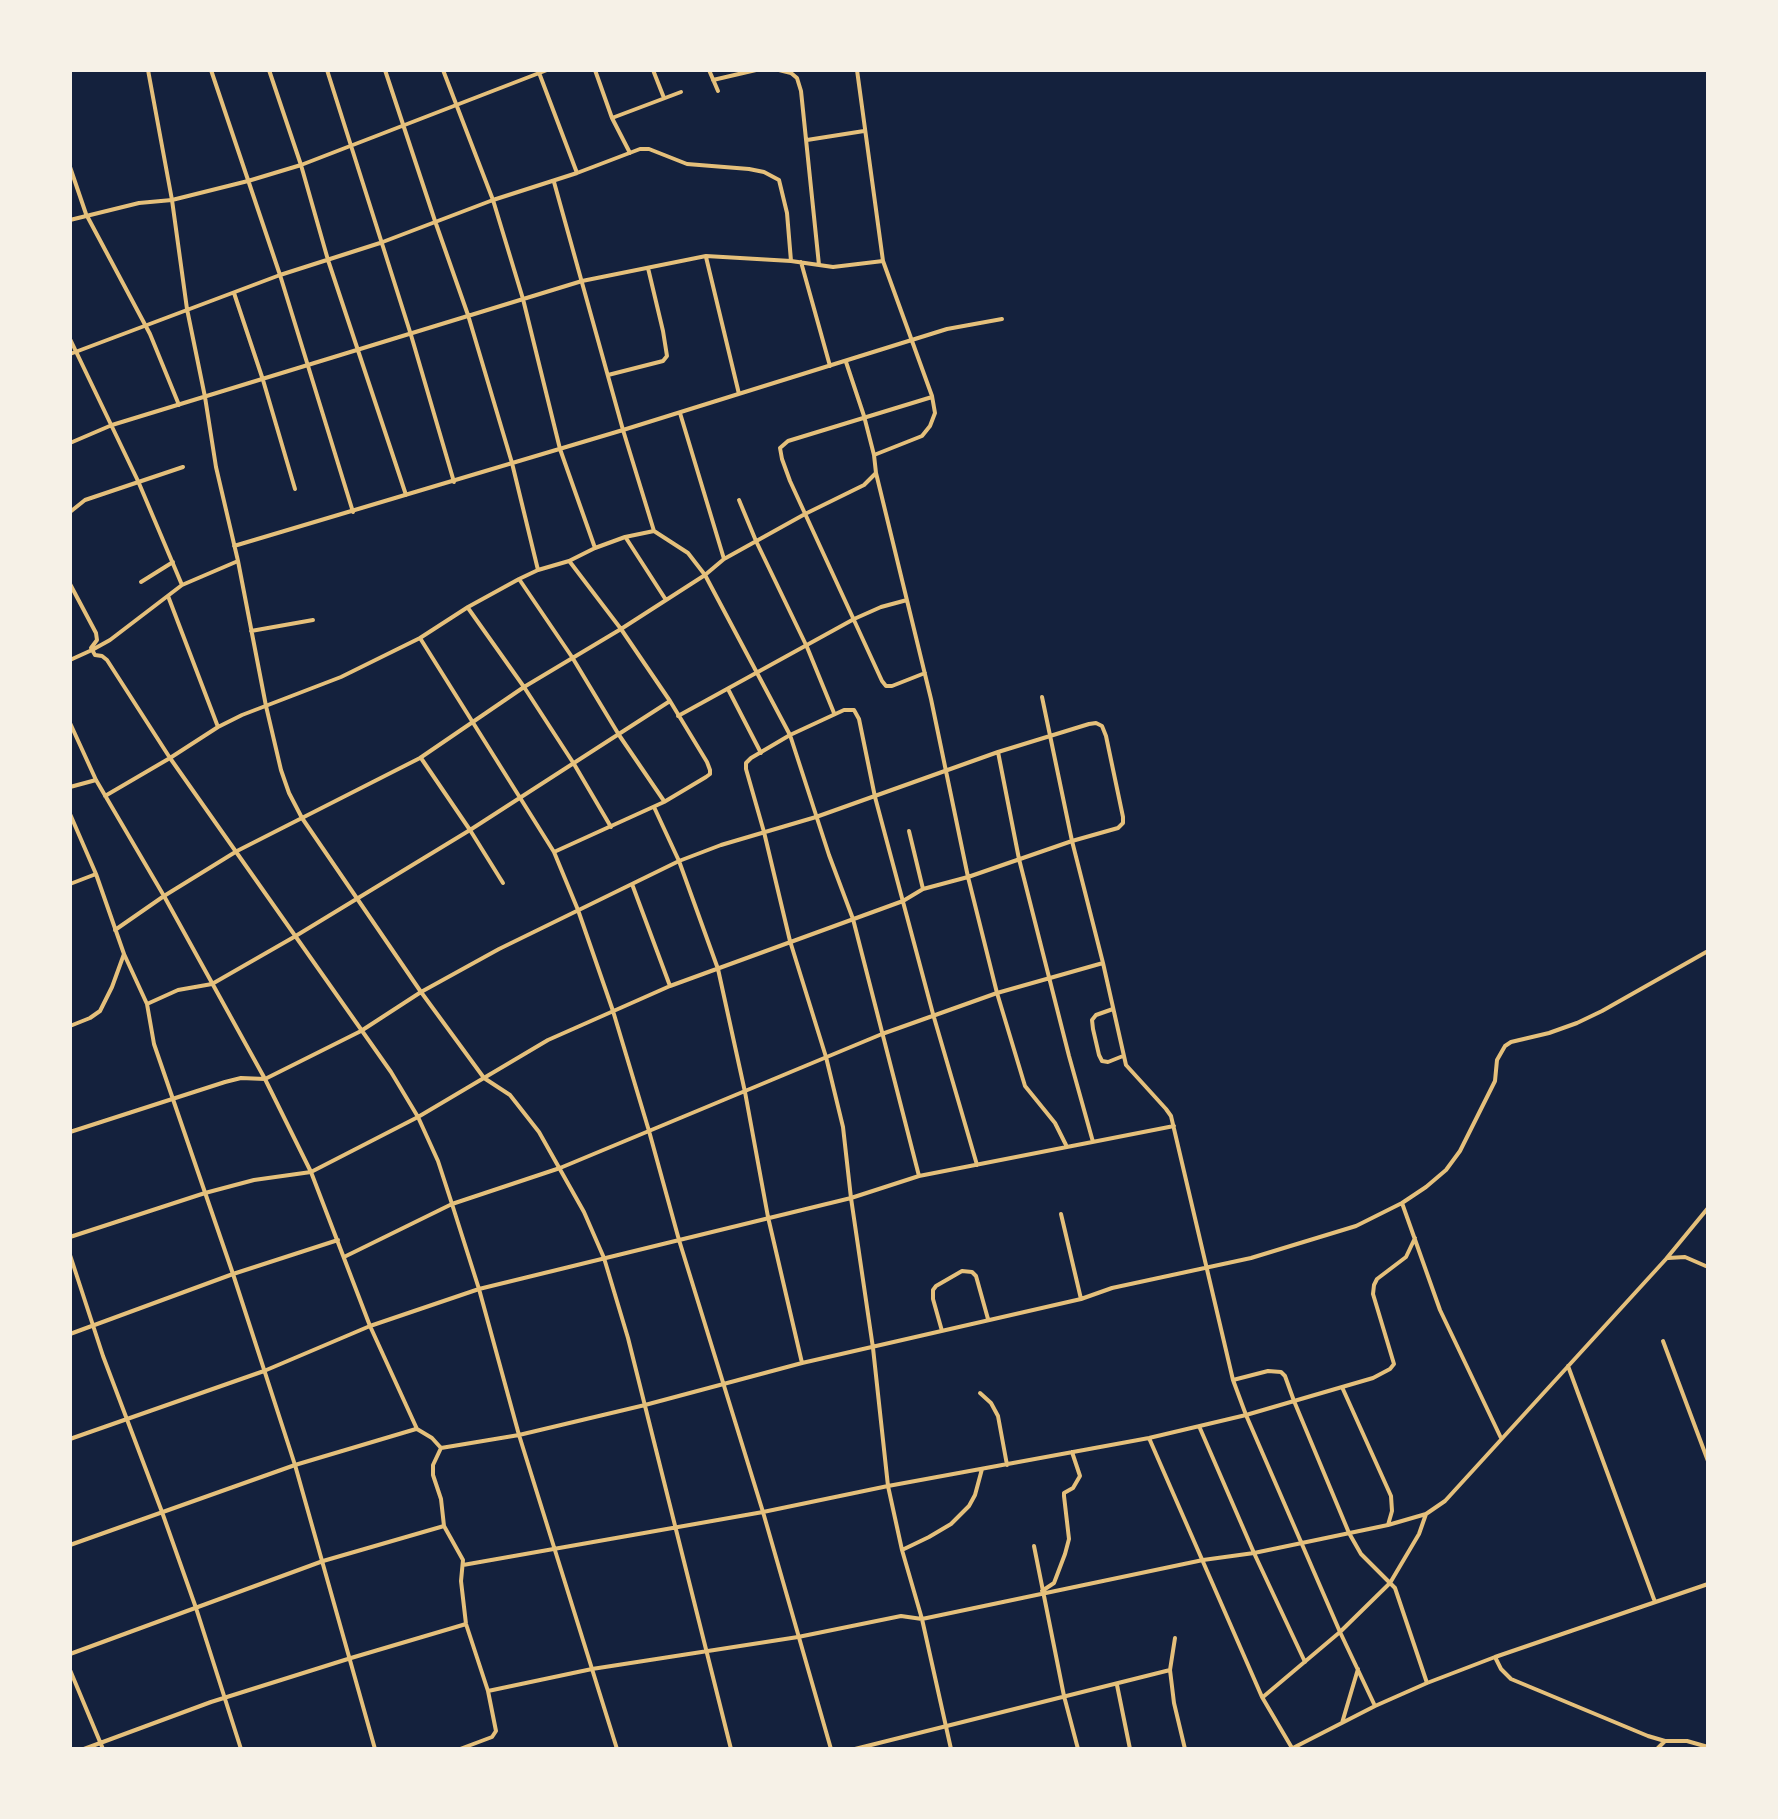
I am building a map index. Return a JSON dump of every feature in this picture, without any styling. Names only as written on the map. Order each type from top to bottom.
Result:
[{"type":"street","points":[[148,70],[216,467],[281,770],[302,818],[421,992],[484,1078],[517,1102],[539,1132],[584,1212],[604,1258],[645,1405],[731,1749]]},
{"type":"street","points":[[211,70],[280,275],[353,512]]},
{"type":"street","points":[[269,70],[406,495]]},
{"type":"street","points":[[327,70],[454,482]]},
{"type":"street","points":[[385,70],[468,315],[512,463],[538,570]]},
{"type":"street","points":[[443,70],[493,200],[523,299],[560,449],[595,548]]},
{"type":"street","points":[[70,220],[139,203],[172,200],[301,165],[547,70]]},
{"type":"street","points":[[595,70],[612,118],[630,153]]},
{"type":"street","points":[[653,70],[664,98]]},
{"type":"street","points":[[709,70],[718,91]]},
{"type":"street","points":[[713,80],[756,70]]},
{"type":"street","points":[[779,70],[797,78],[801,91],[819,265]]},
{"type":"street","points":[[857,70],[883,261],[932,396],[935,413],[922,436],[874,455]]},
{"type":"street","points":[[539,71],[577,173]]},
{"type":"street","points":[[612,118],[681,92]]},
{"type":"street","points":[[807,140],[864,131]]},
{"type":"street","points":[[70,354],[280,275],[380,243],[640,149],[649,149],[687,164],[749,169],[773,175],[779,180],[785,199],[791,261]]},
{"type":"street","points":[[70,167],[86,214],[146,326],[179,405]]},
{"type":"street","points":[[554,182],[654,531],[693,557],[790,735],[853,919],[919,1176]]},
{"type":"street","points":[[70,443],[112,425],[582,281],[706,256],[842,266],[883,261]]},
{"type":"street","points":[[706,256],[739,394]]},
{"type":"street","points":[[801,262],[830,366]]},
{"type":"street","points":[[608,375],[663,361],[667,356],[648,267]]},
{"type":"street","points":[[234,292],[295,489]]},
{"type":"street","points":[[234,546],[454,482],[947,329],[1002,319]]},
{"type":"street","points":[[70,339],[138,481],[182,585]]},
{"type":"street","points":[[846,361],[874,455],[968,877],[997,993],[1025,1086],[1055,1123],[1067,1147]]},
{"type":"street","points":[[925,673],[892,686],[886,686],[882,681],[805,514],[780,448],[784,443],[932,396]]},
{"type":"street","points":[[680,413],[724,559]]},
{"type":"street","points":[[70,512],[85,500],[183,467]]},
{"type":"street","points":[[115,930],[237,851],[420,758],[524,687],[705,575],[724,559],[864,485],[876,473]]},
{"type":"street","points":[[739,500],[835,714]]},
{"type":"street","points":[[105,796],[218,727],[341,677],[420,638],[519,579],[625,537],[654,531]]},
{"type":"street","points":[[625,537],[666,600]]},
{"type":"street","points":[[70,660],[110,640],[182,585],[238,561]]},
{"type":"street","points":[[554,852],[664,802],[710,774],[707,762],[670,701],[569,561]]},
{"type":"street","points":[[141,582],[173,562]]},
{"type":"street","points":[[519,579],[664,802]]},
{"type":"street","points":[[70,584],[97,636],[91,648],[96,656],[107,660],[170,758],[391,1072],[418,1117],[438,1161],[479,1289],[519,1435],[617,1749]]},
{"type":"street","points":[[168,596],[218,727]]},
{"type":"street","points":[[678,716],[854,619],[908,600]]},
{"type":"street","points":[[468,607],[524,687],[611,827]]},
{"type":"street","points":[[251,631],[313,620]]},
{"type":"street","points":[[420,638],[554,852],[578,910],[613,1011],[831,1749]]},
{"type":"street","points":[[728,689],[761,753]]},
{"type":"street","points":[[1042,697],[1072,841],[1123,1056],[1131,1072],[1166,1109],[1174,1126],[1233,1380],[1301,1543],[1375,1706]]},
{"type":"street","points":[[147,1004],[178,990],[212,984],[294,937],[470,830],[670,701]]},
{"type":"street","points":[[951,1749],[888,1486],[843,1127],[826,1057],[790,941],[746,763],[790,735],[848,709],[856,712],[875,797],[977,1165]]},
{"type":"street","points":[[70,723],[96,780],[265,1079],[311,1172],[370,1326],[417,1429],[441,1448]]},
{"type":"street","points":[[70,1132],[233,1080],[252,1077],[265,1079],[361,1031],[421,992],[499,949],[679,861],[875,797],[1050,735],[1096,723],[1102,726],[1106,736],[1123,817],[1121,826],[923,889],[903,901],[670,986],[548,1040],[418,1117],[311,1172],[270,1176],[205,1193],[70,1237]]},
{"type":"street","points":[[998,752],[1019,859],[1093,1142]]},
{"type":"street","points":[[420,758],[503,883]]},
{"type":"street","points":[[70,787],[96,780]]},
{"type":"street","points":[[654,807],[679,861],[718,969],[768,1217],[802,1363]]},
{"type":"street","points":[[70,814],[96,874],[124,954],[147,1004],[154,1044],[295,1465],[375,1749]]},
{"type":"street","points":[[909,831],[923,889]]},
{"type":"street","points":[[70,884],[96,874]]},
{"type":"street","points":[[632,884],[670,986]]},
{"type":"street","points":[[441,1448],[519,1435],[645,1405],[802,1363],[1262,1255],[1356,1226],[1402,1203],[1446,1170],[1455,1159],[1495,1081],[1497,1060],[1505,1046],[1577,1023],[1708,951]]},
{"type":"street","points":[[70,1026],[100,1011],[124,954]]},
{"type":"street","points":[[344,1257],[452,1204],[560,1168],[933,1014],[1103,963]]},
{"type":"street","points":[[1113,1009],[1096,1015],[1093,1029],[1102,1061],[1123,1056]]},
{"type":"street","points":[[70,1439],[264,1371],[370,1326],[479,1289],[851,1198],[919,1176],[1174,1126]]},
{"type":"street","points":[[1402,1203],[1440,1310],[1501,1438]]},
{"type":"street","points":[[488,1691],[592,1669],[798,1637],[901,1616],[922,1619],[1203,1560],[1254,1553],[1426,1514],[1445,1501],[1666,1259],[1708,1208]]},
{"type":"street","points":[[1061,1214],[1081,1299]]},
{"type":"street","points":[[463,1565],[763,1512],[1149,1438],[1246,1415],[1373,1378],[1393,1367],[1393,1360],[1373,1290],[1377,1279],[1406,1257],[1415,1238]]},
{"type":"street","points":[[70,1334],[233,1274],[338,1240]]},
{"type":"street","points":[[70,1255],[196,1608],[241,1749]]},
{"type":"street","points":[[1666,1259],[1685,1257],[1708,1267]]},
{"type":"street","points":[[942,1331],[933,1290],[962,1271],[972,1272],[976,1276],[988,1319]]},
{"type":"street","points":[[1663,1341],[1708,1461]]},
{"type":"street","points":[[1568,1366],[1655,1602]]},
{"type":"street","points":[[1233,1380],[1268,1371],[1281,1372],[1285,1376],[1349,1533],[1361,1554],[1395,1588],[1427,1683]]},
{"type":"street","points":[[1341,1386],[1391,1496],[1392,1511],[1388,1525]]},
{"type":"street","points":[[980,1393],[991,1403],[998,1416],[1007,1465]]},
{"type":"street","points":[[1199,1426],[1305,1662]]},
{"type":"street","points":[[70,1545],[295,1465],[417,1429]]},
{"type":"street","points":[[1149,1438],[1262,1697],[1292,1749],[1427,1683],[1708,1584]]},
{"type":"street","points":[[441,1448],[432,1469],[441,1499],[444,1526],[461,1553],[466,1624],[488,1691],[496,1731],[492,1737],[460,1749]]},
{"type":"street","points":[[1043,1592],[1054,1583],[1069,1539],[1064,1493],[1073,1488],[1080,1476],[1072,1452]]},
{"type":"street","points":[[902,1550],[951,1524],[969,1506],[982,1469]]},
{"type":"street","points":[[1262,1697],[1340,1632],[1390,1583],[1419,1534],[1426,1514]]},
{"type":"street","points":[[70,1654],[323,1561],[444,1526]]},
{"type":"street","points":[[1034,1546],[1064,1696],[1078,1749]]},
{"type":"street","points":[[84,1749],[224,1698],[466,1624]]},
{"type":"street","points":[[1175,1638],[1170,1670],[1185,1749]]},
{"type":"street","points":[[1495,1657],[1511,1679],[1648,1736],[1708,1747]]},
{"type":"street","points":[[1342,1723],[1358,1669]]},
{"type":"street","points":[[70,1670],[103,1749]]},
{"type":"street","points":[[855,1749],[1170,1670]]},
{"type":"street","points":[[1116,1684],[1130,1749]]},
{"type":"street","points":[[1657,1749],[1665,1741]]},
{"type":"street","points":[[475,1744],[479,1749]]}]
